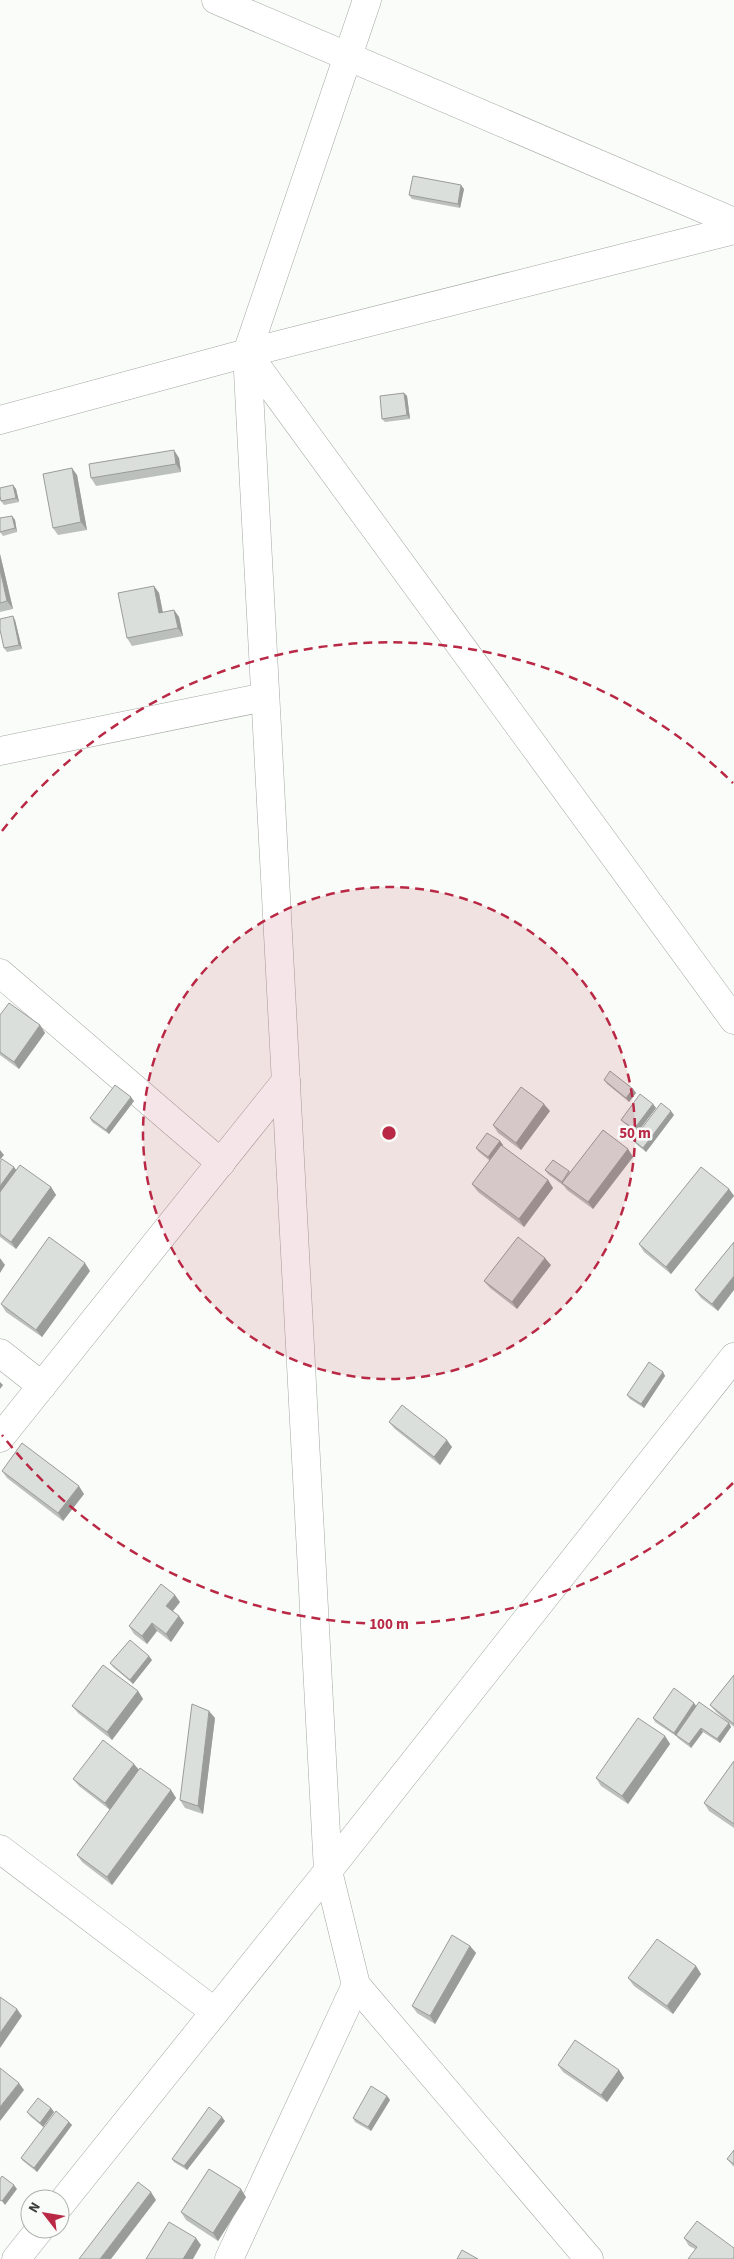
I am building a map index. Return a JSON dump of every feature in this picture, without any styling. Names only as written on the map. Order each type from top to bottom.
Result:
[{"type":"street","points":[[216,0],[734,222]]},
{"type":"street","points":[[367,0],[247,353],[328,1872],[356,1985],[589,2259]]},
{"type":"street","points":[[0,420],[247,353],[734,230]]},
{"type":"street","points":[[247,353],[734,1020]]},
{"type":"street","points":[[0,751],[266,697]]},
{"type":"street","points":[[0,973],[221,1163]]},
{"type":"street","points":[[0,1438],[286,1081]]},
{"type":"street","points":[[0,1353],[42,1386]]},
{"type":"street","points":[[70,2192],[328,1872],[734,1357]]},
{"type":"street","points":[[0,1849],[215,2012]]},
{"type":"street","points":[[229,2259],[356,1985]]},
{"type":"street","points":[[16,2259],[32,2239]]},
{"type":"building","points":[[413,176],[461,185],[458,204],[409,195]]},
{"type":"building","points":[[404,393],[407,415],[382,419],[380,396]]},
{"type":"building","points":[[174,450],[176,464],[91,478],[89,464]]},
{"type":"building","points":[[72,468],[81,522],[53,528],[43,474]]},
{"type":"building","points":[[13,485],[16,498],[1,501],[0,488]]},
{"type":"building","points":[[12,516],[15,528],[0,532],[0,518]]},
{"type":"building","points":[[0,569],[7,601],[0,603]]},
{"type":"building","points":[[154,586],[159,613],[174,610],[178,628],[127,638],[118,593]]},
{"type":"building","points":[[13,616],[19,645],[4,648],[0,630],[0,619]]},
{"type":"building","points":[[9,1003],[40,1025],[14,1062],[0,1052],[0,1015]]},
{"type":"building","points":[[610,1071],[633,1089],[626,1098],[604,1080]]},
{"type":"building","points":[[115,1085],[131,1097],[106,1130],[90,1118]]},
{"type":"building","points":[[521,1087],[544,1104],[516,1143],[493,1125]]},
{"type":"building","points":[[640,1094],[653,1104],[634,1129],[621,1120]]},
{"type":"building","points":[[661,1103],[671,1111],[643,1148],[633,1140]]},
{"type":"building","points":[[603,1130],[628,1149],[588,1202],[562,1183]]},
{"type":"building","points":[[487,1133],[500,1141],[488,1157],[476,1148]]},
{"type":"building","points":[[501,1145],[548,1180],[519,1219],[472,1184]]},
{"type":"building","points":[[2,1159],[14,1167],[0,1186],[0,1162]]},
{"type":"building","points":[[553,1160],[569,1171],[562,1182],[545,1170]]},
{"type":"building","points":[[20,1165],[51,1187],[11,1242],[0,1234],[0,1192]]},
{"type":"building","points":[[701,1167],[729,1189],[666,1267],[639,1244]]},
{"type":"building","points":[[49,1237],[85,1263],[36,1330],[1,1304]]},
{"type":"building","points":[[518,1237],[545,1258],[512,1302],[484,1281]]},
{"type":"building","points":[[734,1242],[734,1276],[712,1304],[695,1290]]},
{"type":"building","points":[[649,1362],[663,1372],[641,1404],[627,1395]]},
{"type":"building","points":[[402,1405],[447,1440],[434,1457],[389,1422]]},
{"type":"building","points":[[22,1443],[79,1486],[58,1513],[2,1471]]},
{"type":"building","points":[[161,1584],[175,1595],[166,1606],[179,1616],[166,1634],[152,1623],[142,1636],[129,1626]]},
{"type":"building","points":[[130,1640],[149,1656],[130,1680],[110,1663]]},
{"type":"building","points":[[103,1665],[138,1691],[107,1732],[72,1706]]},
{"type":"building","points":[[734,1675],[734,1724],[710,1705]]},
{"type":"building","points":[[674,1688],[694,1703],[674,1733],[653,1718]]},
{"type":"building","points":[[699,1702],[729,1723],[717,1739],[701,1728],[689,1744],[676,1735]]},
{"type":"building","points":[[192,1704],[209,1711],[198,1806],[180,1800]]},
{"type":"building","points":[[638,1718],[665,1736],[622,1796],[596,1778]]},
{"type":"building","points":[[103,1740],[134,1764],[105,1803],[73,1779]]},
{"type":"building","points":[[734,1761],[734,1824],[704,1803]]},
{"type":"building","points":[[140,1768],[171,1790],[107,1877],[77,1855]]},
{"type":"building","points":[[452,1935],[470,1946],[430,2016],[412,2006]]},
{"type":"building","points":[[657,1939],[696,1966],[667,2006],[628,1978]]},
{"type":"building","points":[[0,1997],[17,2009],[0,2033]]},
{"type":"building","points":[[575,2040],[619,2070],[601,2095],[558,2065]]},
{"type":"building","points":[[0,2068],[19,2083],[0,2107]]},
{"type":"building","points":[[371,2086],[387,2096],[368,2127],[353,2118]]},
{"type":"building","points":[[38,2098],[51,2108],[40,2123],[27,2112]]},
{"type":"building","points":[[209,2107],[222,2117],[184,2166],[172,2159]]},
{"type":"building","points":[[56,2111],[69,2122],[34,2168],[21,2158]]},
{"type":"building","points":[[734,2150],[734,2164],[727,2159]]},
{"type":"building","points":[[209,2169],[241,2189],[213,2233],[181,2212]]},
{"type":"building","points":[[2,2176],[14,2185],[2,2201],[0,2200],[0,2179]]},
{"type":"building","points":[[138,2182],[151,2192],[100,2259],[79,2259]]},
{"type":"building","points":[[697,2221],[734,2248],[733,2259],[688,2259],[697,2247],[684,2238]]},
{"type":"building","points":[[169,2222],[196,2238],[183,2259],[146,2259]]},
{"type":"building","points":[[462,2250],[478,2259],[457,2259]]}]
